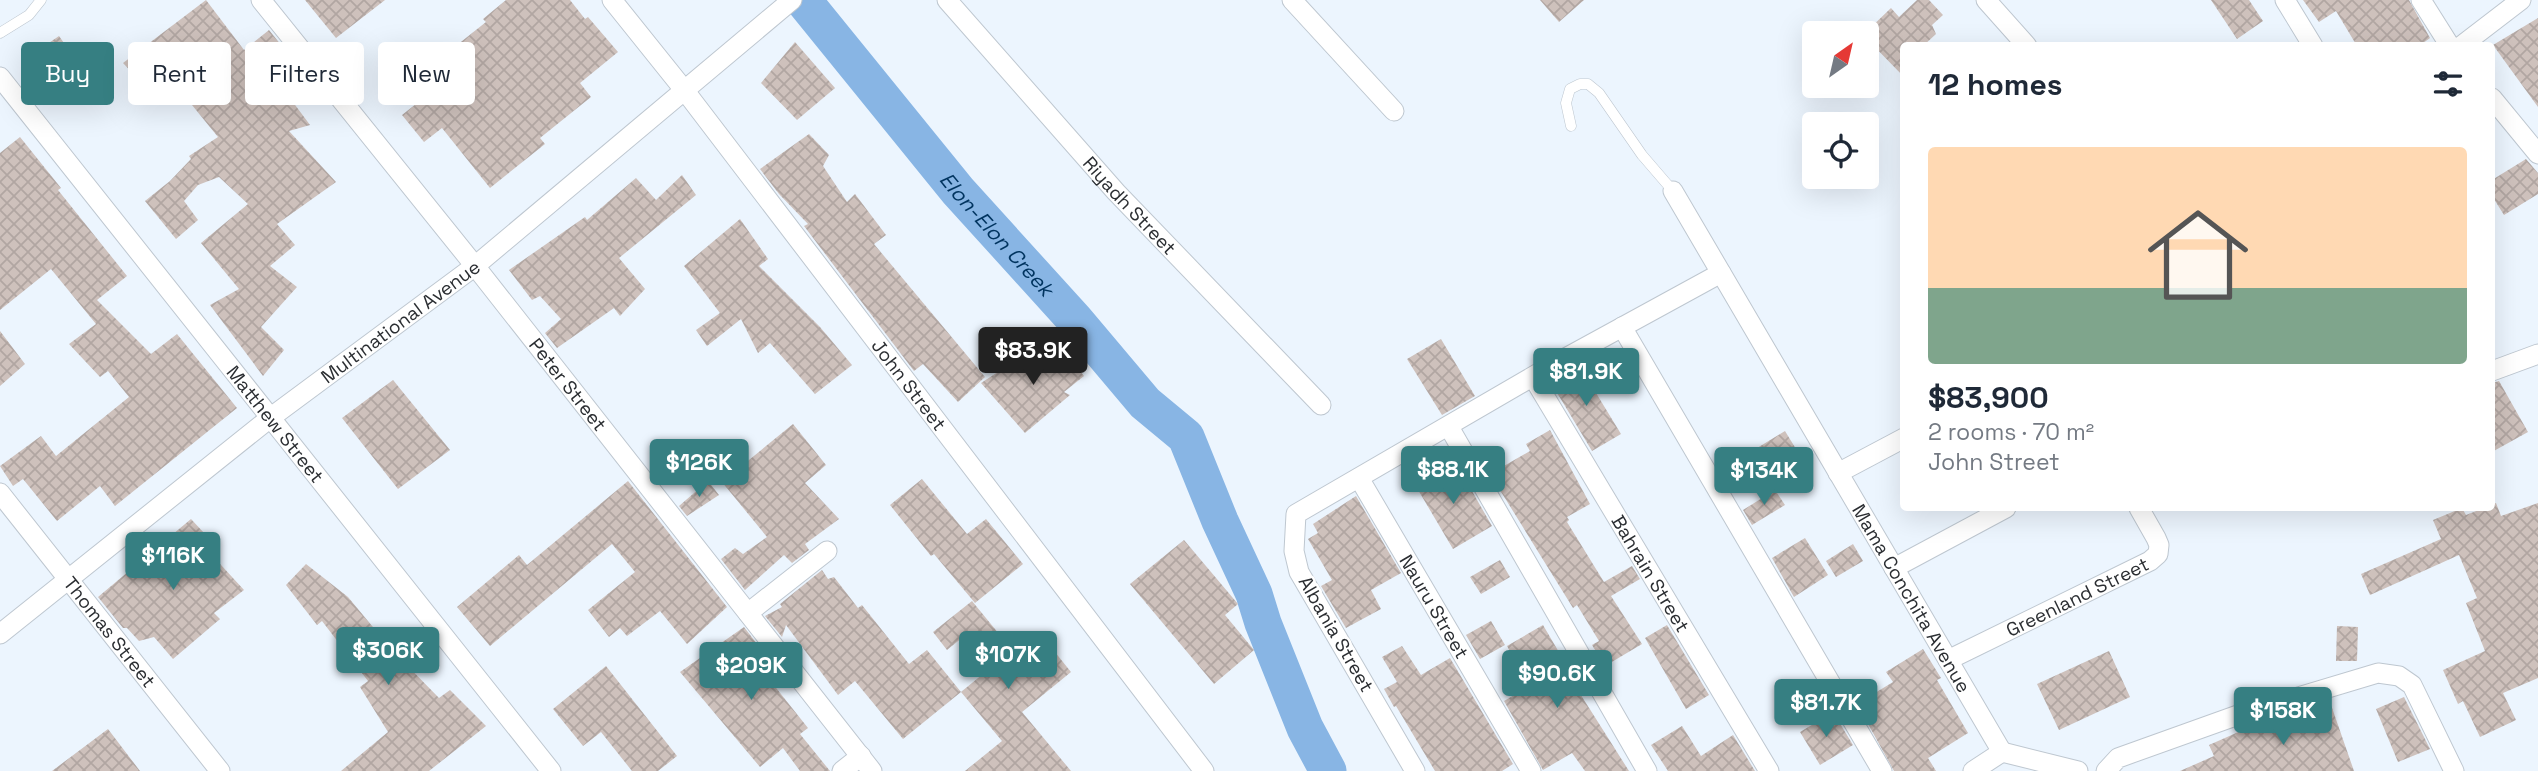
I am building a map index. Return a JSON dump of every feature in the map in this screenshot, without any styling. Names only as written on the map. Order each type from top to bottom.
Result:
[{"type":"street","name":"Peter Street","points":[[261,0],[866,764]]},
{"type":"street","name":"John Street","points":[[612,0],[685,91],[1204,771]]},
{"type":"street","name":"Riyadh Street","points":[[947,0],[1116,192],[1321,405]]},
{"type":"street","points":[[1292,0],[1394,111]]},
{"type":"street","points":[[1986,0],[2023,42]]},
{"type":"street","points":[[2284,0],[2311,42]]},
{"type":"street","points":[[2421,0],[2447,42]]},
{"type":"street","points":[[2465,42],[2521,0]]},
{"type":"street","name":"Multinational Avenue","points":[[0,634],[270,418],[474,266],[787,4]]},
{"type":"street","name":"Matthew Street","points":[[0,77],[551,771]]},
{"type":"street","points":[[2495,102],[2538,154]]},
{"type":"street","name":"Mama Conchita Avenue","points":[[1673,191],[2002,752]]},
{"type":"street","name":"Albania Street","points":[[1415,771],[1300,572],[1294,551],[1296,514],[1533,377],[1721,273]]},
{"type":"street","points":[[1622,327],[1882,771]]},
{"type":"street","points":[[2495,370],[2538,354]]},
{"type":"street","name":"Bahrain Street","points":[[1533,377],[1769,771]]},
{"type":"street","points":[[1449,427],[1647,771]]},
{"type":"street","points":[[1838,473],[1900,440]]},
{"type":"street","name":"Nauru Street","points":[[1359,478],[1531,771]]},
{"type":"street","name":"Thomas Street","points":[[0,494],[220,771]]},
{"type":"street","points":[[1894,568],[2000,511]]},
{"type":"street","name":"Greenland Street","points":[[1948,660],[2150,561],[2158,554],[2159,545],[2142,511]]},
{"type":"street","points":[[748,613],[827,551]]},
{"type":"street","points":[[2106,771],[2118,758],[2238,715],[2378,673],[2399,676],[2412,685],[2454,771]]},
{"type":"street","points":[[1973,771],[2002,752],[2078,771]]},
{"type":"street","points":[[842,771],[866,764]]},
{"type":"lane","points":[[0,33],[29,15],[41,0]]},
{"type":"lane","points":[[1571,126],[1566,103],[1570,89],[1580,84],[1588,85],[1599,93],[1642,155],[1673,191]]},
{"type":"building","points":[[206,0],[245,49],[245,105],[295,105],[310,125],[289,131],[336,182],[277,224],[295,245],[270,266],[297,287],[261,327],[284,350],[263,376],[210,305],[239,289],[201,243],[248,204],[219,177],[198,185],[184,201],[198,220],[176,239],[145,201],[170,181],[191,159],[189,156],[218,137],[192,105],[231,105],[231,42],[151,42]]},
{"type":"building","points":[[305,0],[385,0],[336,38]]},
{"type":"building","points":[[506,0],[570,0],[618,52],[580,83],[591,97],[540,138],[545,144],[490,188],[442,128],[424,142],[402,115],[415,105],[475,105],[475,42],[461,42],[486,22],[483,19]]},
{"type":"building","points":[[1540,0],[1584,0],[1559,22]]},
{"type":"building","points":[[1917,0],[1929,0],[1943,15],[1932,25],[1936,34],[1927,42],[1900,42],[1900,73],[1880,52],[1880,21],[1877,21],[1891,8],[1899,17]]},
{"type":"building","points":[[2211,0],[2249,0],[2263,21],[2237,39]]},
{"type":"building","points":[[2303,0],[2409,0],[2430,38],[2424,42],[2355,42],[2336,11],[2319,22]]},
{"type":"building","points":[[2538,18],[2538,107],[2495,48],[2495,44]]},
{"type":"building","points":[[269,30],[279,42],[254,42]]},
{"type":"building","points":[[59,36],[63,42],[50,42]]},
{"type":"building","points":[[795,42],[835,88],[797,120],[761,83]]},
{"type":"building","points":[[809,134],[829,155],[823,166],[847,202],[855,194],[886,235],[874,244],[985,377],[958,402],[923,364],[914,371],[804,226],[808,224],[779,194],[760,169]]},
{"type":"building","points":[[20,137],[61,188],[58,190],[127,276],[97,300],[151,354],[177,334],[237,408],[115,506],[100,486],[57,521],[23,479],[13,486],[0,466],[41,436],[56,456],[129,397],[108,371],[100,377],[69,344],[96,324],[51,269],[0,310],[0,153]]},
{"type":"building","points":[[2526,159],[2538,173],[2538,194],[2504,215],[2495,201],[2495,178]]},
{"type":"building","points":[[682,175],[696,195],[619,258],[645,289],[620,316],[614,308],[557,348],[545,333],[561,319],[540,296],[532,300],[509,270],[585,217],[587,220],[636,178],[656,200]]},
{"type":"building","points":[[740,219],[768,259],[759,266],[820,327],[852,365],[815,394],[770,343],[758,353],[741,319],[707,346],[696,330],[720,313],[684,266]]},
{"type":"building","points":[[0,331],[25,364],[0,386]]},
{"type":"building","points":[[1441,339],[1475,396],[1442,415],[1407,359]]},
{"type":"building","points":[[1032,350],[1046,364],[1064,350],[1084,376],[1064,392],[1070,395],[1025,433],[981,383]]},
{"type":"building","points":[[1579,365],[1621,434],[1592,451],[1550,381]]},
{"type":"building","points":[[393,380],[450,450],[398,489],[342,418]]},
{"type":"building","points":[[2499,381],[2528,432],[2495,450],[2495,382]]},
{"type":"building","points":[[793,424],[826,465],[805,483],[839,519],[805,544],[809,550],[792,563],[784,555],[745,590],[721,559],[735,548],[743,554],[767,537],[722,482]]},
{"type":"building","points":[[1550,430],[1590,504],[1567,517],[1567,522],[1604,582],[1632,566],[1640,579],[1611,596],[1642,644],[1605,666],[1592,645],[1599,641],[1577,605],[1573,608],[1490,474],[1530,451],[1526,444]]},
{"type":"building","points":[[1785,431],[1807,467],[1772,489],[1749,453]]},
{"type":"building","points":[[1449,462],[1464,489],[1469,486],[1492,526],[1453,549],[1414,483]]},
{"type":"building","points":[[922,479],[967,534],[986,519],[1023,564],[975,603],[934,554],[931,556],[890,505]]},
{"type":"building","points":[[628,481],[727,607],[687,644],[660,611],[627,636],[620,628],[609,637],[588,610],[635,572],[612,544],[490,646],[457,607],[519,555],[527,565]]},
{"type":"building","points":[[708,481],[719,495],[687,516],[679,506]]},
{"type":"building","points":[[1775,490],[1785,505],[1752,525],[1743,510]]},
{"type":"building","points":[[1356,496],[1401,573],[1371,590],[1381,609],[1346,628],[1321,586],[1332,580],[1308,539],[1318,533],[1313,524]]},
{"type":"building","points":[[2495,503],[2501,516],[2538,503],[2538,678],[2503,693],[2516,720],[2480,737],[2463,701],[2458,704],[2443,670],[2485,651],[2466,603],[2477,598],[2459,555],[2370,595],[2361,574],[2441,539],[2433,520],[2455,511],[2464,511],[2466,515],[2476,511],[2495,511]]},
{"type":"building","points":[[191,519],[218,548],[210,553],[244,590],[214,613],[220,619],[173,659],[154,637],[139,641],[127,628],[123,628],[98,597]]},
{"type":"building","points":[[1805,538],[1828,575],[1794,597],[1772,558]]},
{"type":"building","points":[[1184,540],[1238,604],[1225,615],[1254,650],[1214,684],[1130,584]]},
{"type":"building","points":[[1853,544],[1863,561],[1836,577],[1826,561]]},
{"type":"building","points":[[1500,560],[1510,577],[1481,594],[1470,577]]},
{"type":"building","points":[[306,564],[348,597],[392,650],[439,698],[450,690],[486,726],[429,771],[341,771],[388,732],[360,687],[368,681],[322,621],[317,625],[286,585]]},
{"type":"building","points":[[822,570],[828,579],[834,577],[858,608],[862,605],[909,664],[927,650],[961,692],[903,739],[855,681],[838,695],[786,625],[782,637],[765,616],[782,607],[780,604]]},
{"type":"building","points":[[972,601],[1013,651],[1038,631],[1071,672],[1022,712],[1071,771],[965,771],[1002,741],[961,692],[989,669],[963,637],[947,650],[933,632]]},
{"type":"building","points":[[1491,621],[1505,645],[1480,659],[1466,635]]},
{"type":"building","points":[[1543,625],[1574,680],[1572,681],[1629,771],[1585,771],[1572,753],[1543,770],[1504,701],[1530,686],[1507,646]]},
{"type":"building","points":[[1667,625],[1709,695],[1686,709],[1645,638]]},
{"type":"building","points":[[2337,626],[2358,627],[2357,661],[2336,661]]},
{"type":"building","points":[[744,627],[774,666],[765,674],[808,728],[800,734],[830,771],[800,771],[783,748],[760,767],[680,672]]},
{"type":"building","points":[[1402,646],[1421,675],[1450,658],[1513,764],[1502,771],[1435,771],[1384,689],[1397,682],[1382,657]]},
{"type":"building","points":[[1923,649],[1941,678],[1937,680],[1968,733],[1928,758],[1936,771],[1894,771],[1857,704],[1893,682],[1886,672]]},
{"type":"building","points":[[2109,651],[2130,697],[2059,730],[2037,684]]},
{"type":"building","points":[[606,666],[677,756],[658,771],[632,771],[601,732],[583,746],[553,709]]},
{"type":"building","points":[[2404,697],[2430,749],[2398,762],[2376,709]]},
{"type":"building","points":[[2331,705],[2354,771],[2180,771],[2214,756],[2209,745],[2252,726],[2254,731]]},
{"type":"building","points":[[1827,716],[1830,721],[1836,717],[1853,745],[1820,765],[1800,732]]},
{"type":"building","points":[[1682,726],[1701,756],[1733,735],[1755,771],[1668,771],[1651,745]]},
{"type":"building","points":[[108,729],[140,771],[52,771]]},
{"type":"waterway","name":"Elon-Elon Creek","points":[[803,0],[958,191],[1075,320],[1145,403],[1186,437],[1220,521],[1254,594],[1305,728],[1328,771]]}]
